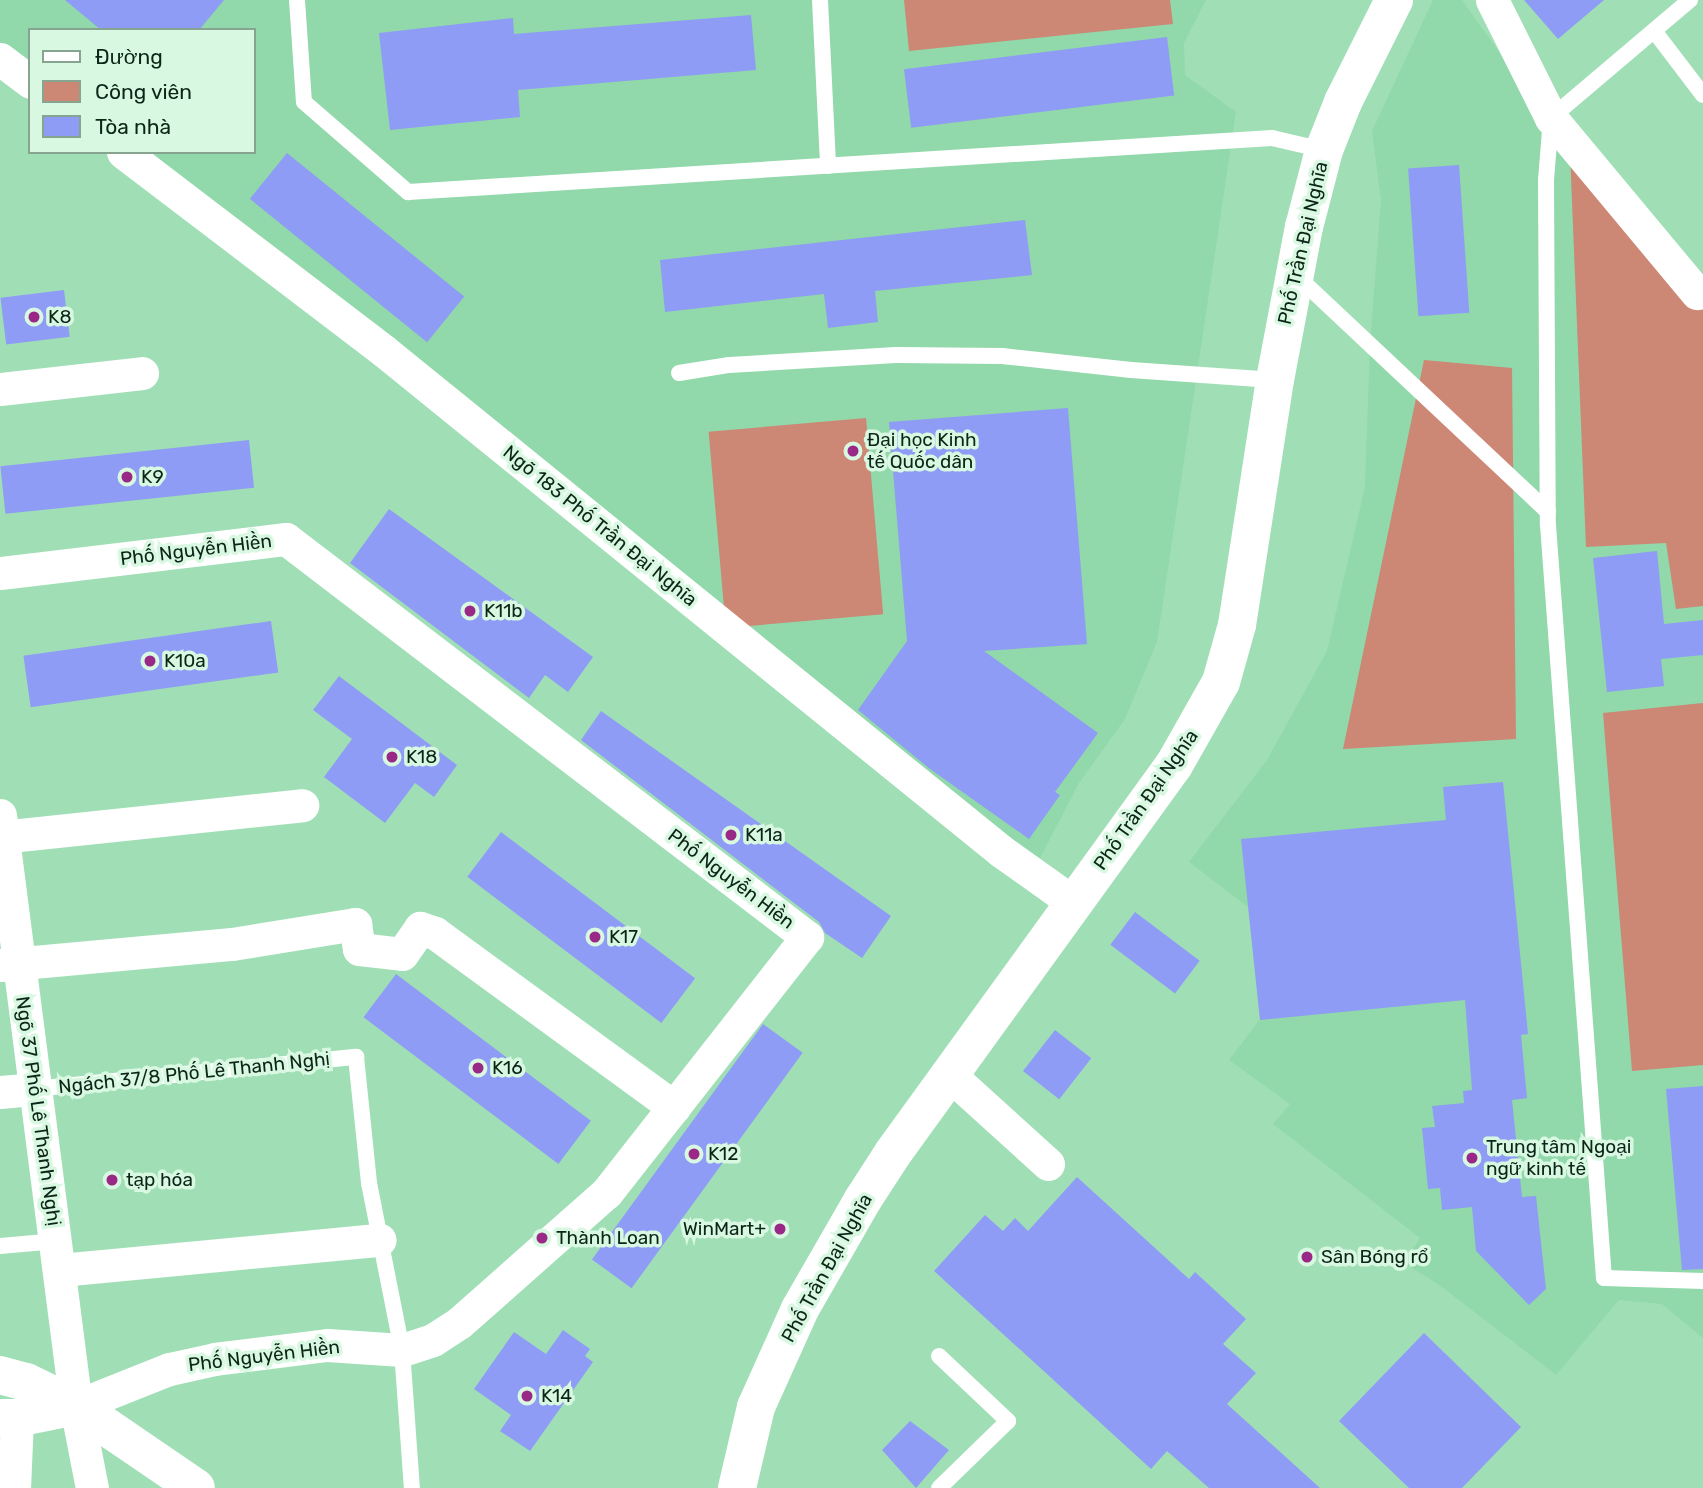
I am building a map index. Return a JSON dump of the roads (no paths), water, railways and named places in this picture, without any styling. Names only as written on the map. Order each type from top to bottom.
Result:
[{"type":"street","name":"Phố Trần Đại Nghĩa","points":[[737,1488],[756,1407],[800,1309],[892,1153],[951,1076],[1174,765],[1221,682],[1237,625],[1293,273],[1324,150],[1368,47],[1394,0]]},
{"type":"street","points":[[1492,0],[1551,118],[1697,293]]},
{"type":"street","points":[[0,59],[28,80]]},
{"type":"street","name":"Ngõ 183 Phố Trần Đại Nghĩa","points":[[126,154],[384,351],[1001,851],[1074,903]]},
{"type":"street","points":[[0,389],[142,373]]},
{"type":"street","name":"Phố Nguyễn Hiền","points":[[0,573],[286,539],[807,937],[606,1193],[459,1323],[433,1339],[402,1350],[327,1345],[215,1359],[169,1369],[76,1406]]},
{"type":"street","points":[[1,830],[302,805]]},
{"type":"street","name":"Ngõ 37 Phố Lê Thanh Nghị","points":[[1,830],[9,964],[33,1089],[58,1255],[76,1406],[92,1488]]},
{"type":"street","points":[[9,964],[232,944],[355,924],[359,949],[401,954],[420,928],[435,933],[457,948],[674,1107]]},
{"type":"street","points":[[951,1076],[1048,1164]]},
{"type":"street","points":[[0,1092],[33,1089]]},
{"type":"street","points":[[58,1255],[380,1240]]},
{"type":"street","points":[[0,1375],[26,1382],[76,1406],[197,1488]]},
{"type":"street","points":[[14,1488],[9,1418],[76,1406]]},
{"type":"lane","points":[[297,0],[304,102],[408,192],[1272,138],[1324,150]]},
{"type":"lane","points":[[820,0],[828,166]]},
{"type":"lane","points":[[1690,0],[1551,118],[1546,180],[1548,512],[1604,1278],[1703,1281]]},
{"type":"lane","points":[[1655,32],[1703,95]]},
{"type":"lane","points":[[1293,273],[1548,512]]},
{"type":"lane","points":[[679,373],[729,365],[896,355],[988,356],[1275,380]]},
{"type":"lane","name":"Ngách 37/8 Phố Lê Thanh Nghị","points":[[33,1089],[356,1057],[369,1183],[380,1240]]},
{"type":"lane","points":[[380,1240],[402,1350],[412,1488]]},
{"type":"lane","points":[[0,1246],[58,1255]]},
{"type":"lane","points":[[1686,1280],[1703,1294]]},
{"type":"lane","points":[[939,1356],[1008,1420],[939,1488]]},
{"type":"place","name":"K8","points":[[34,317]]},
{"type":"place","name":"Đại học Kinh tế Quốc dân","points":[[853,451]]},
{"type":"place","name":"K9","points":[[127,477]]},
{"type":"place","name":"K11b","points":[[470,611]]},
{"type":"place","name":"K10a","points":[[150,661]]},
{"type":"place","name":"K18","points":[[392,757]]},
{"type":"place","name":"K11a","points":[[731,835]]},
{"type":"place","name":"K17","points":[[595,937]]},
{"type":"place","name":"K16","points":[[478,1068]]},
{"type":"place","name":"K12","points":[[694,1154]]},
{"type":"place","name":"Trung tâm Ngoại ngữ kinh tế","points":[[1472,1158]]},
{"type":"place","name":"tạp hóa","points":[[112,1180]]},
{"type":"place","name":"WinMart+","points":[[780,1229]]},
{"type":"place","name":"Thành Loan","points":[[542,1238]]},
{"type":"place","name":"Sân Bóng rổ","points":[[1307,1257]]},
{"type":"place","name":"K14","points":[[527,1396]]}]
